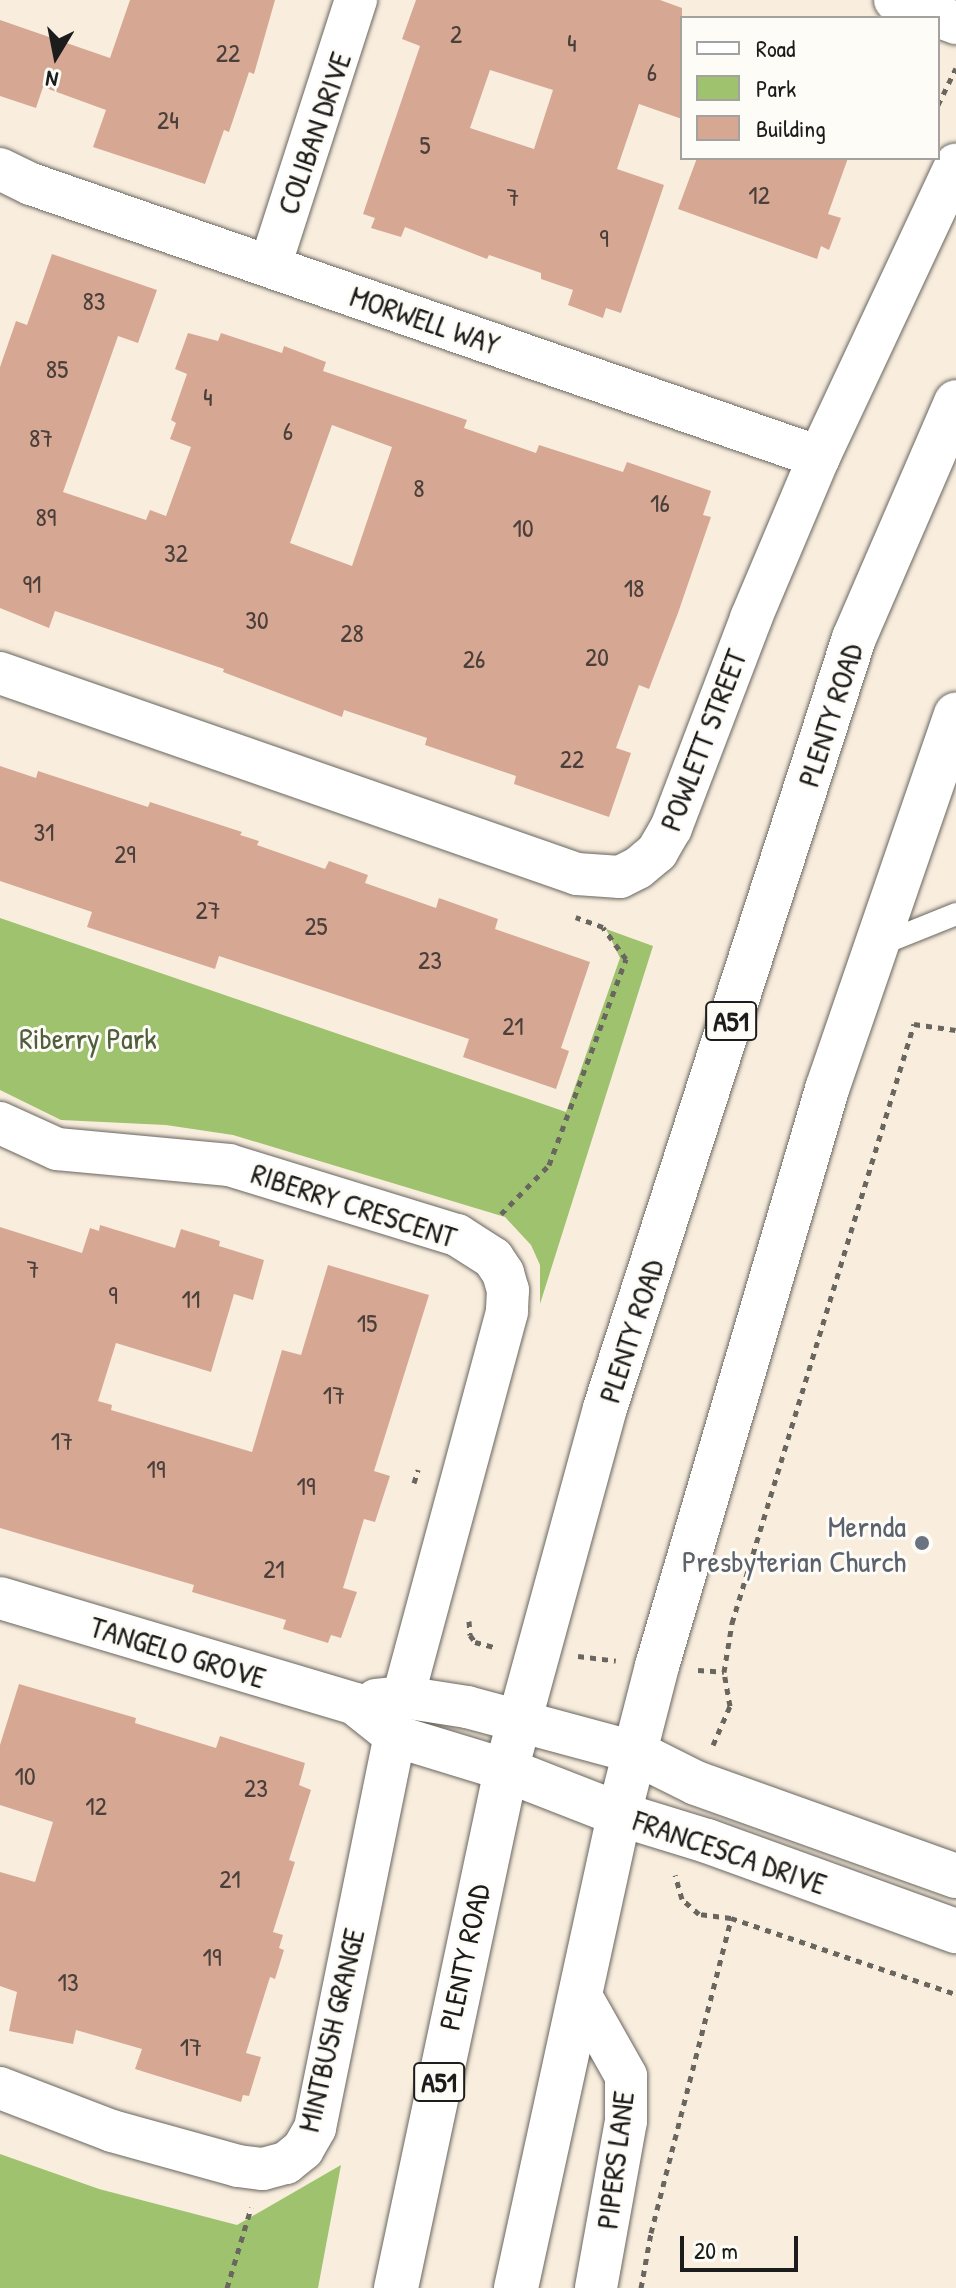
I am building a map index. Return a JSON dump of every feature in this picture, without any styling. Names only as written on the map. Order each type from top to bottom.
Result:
[{"type":"main road","name":"PLENTY ROAD","points":[[396,2288],[506,1770],[605,1408],[854,638],[956,402]]},
{"type":"main road","points":[[516,2288],[619,1814],[657,1666],[827,1089],[873,948],[956,715]]},
{"type":"main road","name":"FRANCESCA DRIVE","points":[[634,1752],[696,1783],[956,1876]]},
{"type":"main road","name":"FRANCESCA DRIVE","points":[[506,1770],[619,1814],[956,1931]]},
{"type":"street","name":"COLIBAN DRIVE","points":[[270,266],[356,0]]},
{"type":"street","points":[[895,0],[937,16]]},
{"type":"street","name":"POWLETT STREET","points":[[0,673],[577,874],[620,877],[638,868],[657,852],[671,828],[751,618],[819,457],[956,165]]},
{"type":"street","name":"MORWELL WAY","points":[[10,178],[819,457]]},
{"type":"street","name":"RIBERRY CRESCENT","points":[[0,1123],[57,1149],[229,1165],[424,1224],[480,1248],[503,1273],[508,1290],[507,1312],[455,1496],[399,1717]]},
{"type":"street","name":"TANGELO GROVE","points":[[0,1598],[399,1717],[506,1770]]},
{"type":"street","name":"TANGELO GROVE","points":[[399,1717],[467,1707],[634,1752]]},
{"type":"street","name":"MINTBUSH GRANGE","points":[[263,2169],[286,2163],[295,2156],[303,2149],[315,2128],[399,1717]]},
{"type":"street","name":"PIPERS LANE","points":[[581,1996],[626,2076],[626,2121],[596,2288]]},
{"type":"street","points":[[0,2088],[112,2131],[209,2158],[263,2169]]},
{"type":"lane","points":[[873,948],[956,914]]},
{"type":"path","points":[[940,101],[956,68]]},
{"type":"path","points":[[480,1248],[504,1209],[536,1182],[549,1165],[626,959],[603,927],[562,913]]},
{"type":"path","points":[[696,1783],[730,1706],[724,1672],[732,1623],[914,1024],[956,1030]]},
{"type":"path","points":[[411,1499],[419,1468]]},
{"type":"path","points":[[414,1483],[455,1496]]},
{"type":"path","points":[[471,1607],[470,1635],[485,1647],[724,1672]]},
{"type":"path","points":[[678,1832],[671,1861],[682,1899],[699,1914],[731,1918],[956,1994]]},
{"type":"path","points":[[641,2288],[651,2233],[731,1918]]},
{"type":"path","points":[[227,2288],[263,2169]]},
{"type":"green space","name":"Riberry Park","points":[[0,918],[566,1112],[620,958],[606,929],[653,946],[540,1304],[540,1265],[531,1245],[505,1217],[233,1135],[166,1125],[61,1120],[0,1090]]},
{"type":"green space","points":[[0,2154],[99,2189],[237,2225],[341,2165],[318,2288],[0,2288]]},
{"type":"building","points":[[130,0],[275,0],[254,74],[249,72],[229,132],[224,130],[205,184],[93,147],[106,110],[43,87],[36,108],[0,96],[0,20],[110,58]]},
{"type":"building","points":[[416,0],[660,0],[682,8],[680,118],[639,104],[617,169],[664,185],[621,313],[606,308],[603,318],[568,305],[573,290],[541,279],[541,273],[489,255],[487,259],[405,227],[401,237],[371,228],[375,218],[363,214],[420,46],[402,39]],"holes":[[[490,70],[553,90],[534,149],[470,128]]]},
{"type":"building","points":[[696,160],[847,160],[828,214],[841,218],[829,250],[821,246],[817,259],[678,209]]},
{"type":"building","points":[[52,254],[157,290],[138,343],[118,336],[63,492],[146,520],[150,510],[166,516],[191,447],[170,439],[176,423],[171,420],[187,374],[175,369],[188,333],[218,341],[221,333],[282,353],[284,346],[326,362],[323,371],[467,420],[464,428],[536,453],[539,445],[623,472],[627,462],[711,491],[703,515],[711,517],[678,613],[649,689],[639,685],[616,748],[631,753],[609,817],[514,784],[516,776],[425,745],[427,738],[344,710],[342,717],[223,672],[224,669],[55,611],[49,628],[0,608],[0,367],[16,321],[27,325]],"holes":[[[332,425],[392,447],[352,566],[290,543]]]},
{"type":"building","points":[[0,766],[36,778],[38,771],[148,807],[150,802],[242,832],[240,835],[259,841],[257,845],[325,869],[329,861],[368,875],[365,883],[436,908],[439,898],[498,919],[495,929],[590,962],[561,1048],[569,1051],[556,1089],[463,1057],[469,1039],[219,956],[215,969],[87,927],[92,912],[0,881]]},
{"type":"building","points":[[100,1225],[175,1248],[181,1229],[220,1241],[219,1246],[264,1260],[253,1300],[234,1294],[211,1372],[116,1343],[98,1401],[112,1405],[111,1410],[252,1452],[282,1350],[301,1355],[328,1265],[429,1295],[374,1471],[390,1476],[375,1522],[364,1519],[343,1588],[357,1592],[341,1638],[331,1635],[328,1643],[283,1629],[286,1620],[192,1592],[194,1585],[0,1528],[0,1227],[82,1253],[90,1228],[99,1231]]},
{"type":"building","points":[[19,1684],[136,1718],[135,1723],[216,1748],[220,1736],[305,1763],[299,1785],[311,1790],[289,1860],[295,1862],[273,1932],[283,1935],[279,1948],[284,1950],[275,1979],[270,1977],[246,2053],[261,2057],[249,2096],[243,2095],[241,2102],[135,2069],[142,2049],[76,2030],[73,2044],[9,2031],[17,1992],[0,1986],[0,1872],[35,1882],[53,1822],[0,1805],[0,1745]]},
{"type":"place","name":"Mernda Presbyterian Church","points":[[922,1543]]}]
